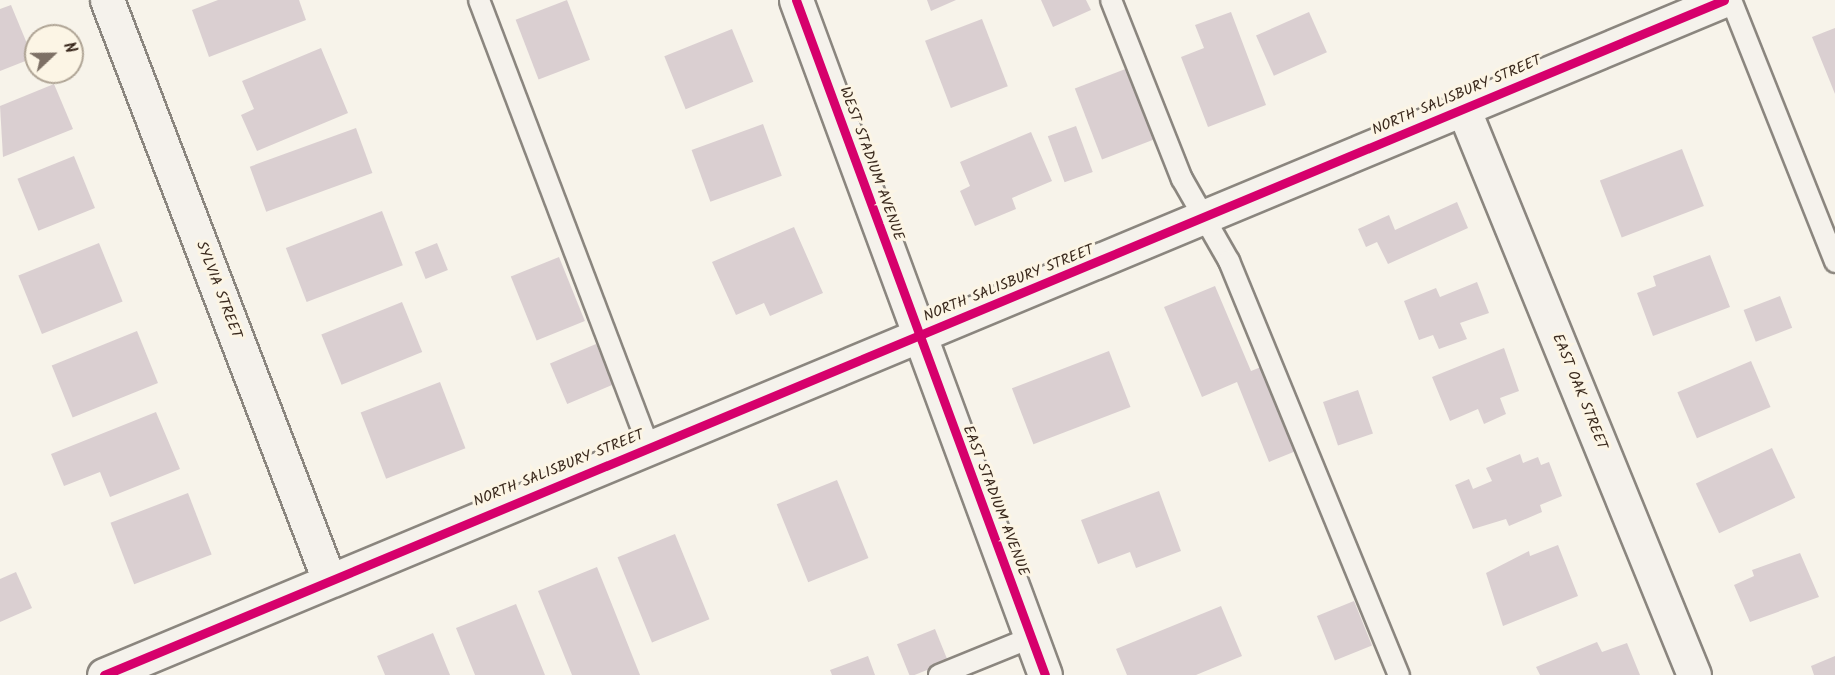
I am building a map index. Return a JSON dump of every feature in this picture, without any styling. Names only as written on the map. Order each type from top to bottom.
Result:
[{"type":"street","name":"SYLVIA STREET","points":[[106,0],[329,580]]},
{"type":"street","name":"WEST STADIUM AVENUE","points":[[796,0],[918,338]]},
{"type":"street","name":"NORTH SALISBURY STREET","points":[[104,675],[329,580],[1205,220],[1463,108],[1724,0]]},
{"type":"street","name":"EAST OAK STREET","points":[[1463,108],[1694,675]]},
{"type":"street","name":"EAST STADIUM AVENUE","points":[[918,338],[1045,675]]},
{"type":"lane","points":[[479,0],[649,448]]},
{"type":"lane","points":[[1111,0],[1205,220],[1229,261],[1399,675]]},
{"type":"lane","points":[[1731,0],[1835,262]]},
{"type":"lane","points":[[939,675],[1030,638]]},
{"type":"building","points":[[218,0],[299,0],[306,20],[209,57],[192,10]]},
{"type":"building","points":[[567,0],[590,60],[539,79],[516,20]]},
{"type":"building","points":[[927,0],[956,0],[931,11]]},
{"type":"building","points":[[1041,0],[1086,0],[1091,10],[1053,27]]},
{"type":"building","points":[[11,5],[24,36],[24,62],[0,71],[0,9]]},
{"type":"building","points":[[1231,12],[1266,105],[1208,127],[1181,57],[1204,48],[1195,25]]},
{"type":"building","points":[[1309,12],[1327,52],[1274,76],[1256,36]]},
{"type":"building","points":[[982,19],[1008,86],[951,108],[925,41]]},
{"type":"building","points":[[1835,28],[1835,94],[1812,37]]},
{"type":"building","points":[[732,29],[753,82],[686,109],[664,56]]},
{"type":"building","points":[[321,48],[348,113],[257,151],[241,115],[254,109],[242,81]]},
{"type":"building","points":[[1128,68],[1155,139],[1102,159],[1075,88]]},
{"type":"building","points":[[54,84],[73,129],[3,157],[0,106]]},
{"type":"building","points":[[763,124],[782,176],[710,202],[692,150]]},
{"type":"building","points":[[1076,126],[1093,172],[1065,182],[1048,136]]},
{"type":"building","points":[[356,128],[372,173],[266,212],[250,167]]},
{"type":"building","points":[[1031,132],[1052,181],[1012,198],[1016,209],[975,226],[960,191],[970,186],[960,162]]},
{"type":"building","points":[[1682,149],[1704,206],[1622,237],[1600,181]]},
{"type":"building","points":[[74,156],[95,208],[38,231],[17,179]]},
{"type":"building","points":[[1457,202],[1468,228],[1388,264],[1377,242],[1366,247],[1358,229],[1389,215],[1395,230]]},
{"type":"building","points":[[382,211],[403,265],[307,302],[286,248]]},
{"type":"building","points":[[794,227],[823,293],[770,316],[764,303],[736,315],[712,262]]},
{"type":"building","points":[[99,243],[123,301],[42,334],[18,276]]},
{"type":"building","points":[[437,243],[448,270],[426,279],[415,252]]},
{"type":"building","points":[[1710,255],[1730,307],[1653,336],[1637,293],[1656,286],[1653,276]]},
{"type":"building","points":[[559,257],[585,321],[537,340],[511,276]]},
{"type":"building","points":[[1477,282],[1489,313],[1460,323],[1467,339],[1439,349],[1433,335],[1419,340],[1404,301],[1436,288],[1440,297]]},
{"type":"building","points":[[1215,286],[1251,371],[1261,367],[1296,451],[1269,462],[1237,382],[1202,397],[1164,307]]},
{"type":"building","points":[[1780,296],[1792,328],[1756,342],[1744,310]]},
{"type":"building","points":[[402,302],[422,352],[342,385],[321,335]]},
{"type":"building","points":[[137,331],[158,383],[73,417],[52,365]]},
{"type":"building","points":[[596,344],[613,385],[567,404],[550,364]]},
{"type":"building","points":[[1504,348],[1519,391],[1500,398],[1506,414],[1484,424],[1478,409],[1450,421],[1432,377]]},
{"type":"building","points":[[1109,351],[1131,407],[1033,444],[1012,388]]},
{"type":"building","points":[[1751,361],[1771,407],[1697,438],[1677,392]]},
{"type":"building","points":[[440,382],[465,448],[386,479],[361,412]]},
{"type":"building","points":[[1358,390],[1373,433],[1338,446],[1323,402]]},
{"type":"building","points":[[156,412],[180,469],[110,497],[100,472],[64,486],[51,454]]},
{"type":"building","points":[[1772,448],[1795,498],[1719,533],[1696,483]]},
{"type":"building","points":[[1520,454],[1523,463],[1538,457],[1541,465],[1549,462],[1562,496],[1540,505],[1542,512],[1509,526],[1506,519],[1473,529],[1455,485],[1469,479],[1473,489],[1492,481],[1486,468]]},
{"type":"building","points":[[837,480],[868,558],[808,582],[777,504]]},
{"type":"building","points":[[1159,491],[1181,551],[1136,568],[1130,552],[1098,564],[1081,520]]},
{"type":"building","points":[[188,493],[212,555],[134,584],[111,523]]},
{"type":"building","points":[[675,534],[709,619],[652,643],[618,557]]},
{"type":"building","points":[[1558,545],[1578,596],[1503,626],[1486,573],[1529,551],[1530,556]]},
{"type":"building","points":[[1800,553],[1819,597],[1750,622],[1734,585],[1754,576],[1752,570]]},
{"type":"building","points":[[597,567],[640,675],[572,675],[538,591]]},
{"type":"building","points":[[16,572],[32,608],[0,622],[0,579]]},
{"type":"building","points":[[1354,601],[1372,646],[1335,660],[1317,616]]},
{"type":"building","points":[[516,604],[545,675],[475,675],[456,628]]},
{"type":"building","points":[[1221,606],[1242,656],[1196,675],[1127,675],[1116,649]]},
{"type":"building","points":[[935,629],[948,661],[909,675],[897,644]]},
{"type":"building","points":[[433,633],[450,675],[385,675],[377,656]]},
{"type":"building","points":[[1597,642],[1602,652],[1627,643],[1640,675],[1540,675],[1536,667]]},
{"type":"building","points":[[868,656],[875,675],[832,675],[830,670]]},
{"type":"building","points":[[1835,656],[1835,675],[1814,675],[1811,666]]},
{"type":"cycle path","points":[[796,0],[1045,675]]},
{"type":"cycle path","points":[[104,675],[1724,0]]}]
